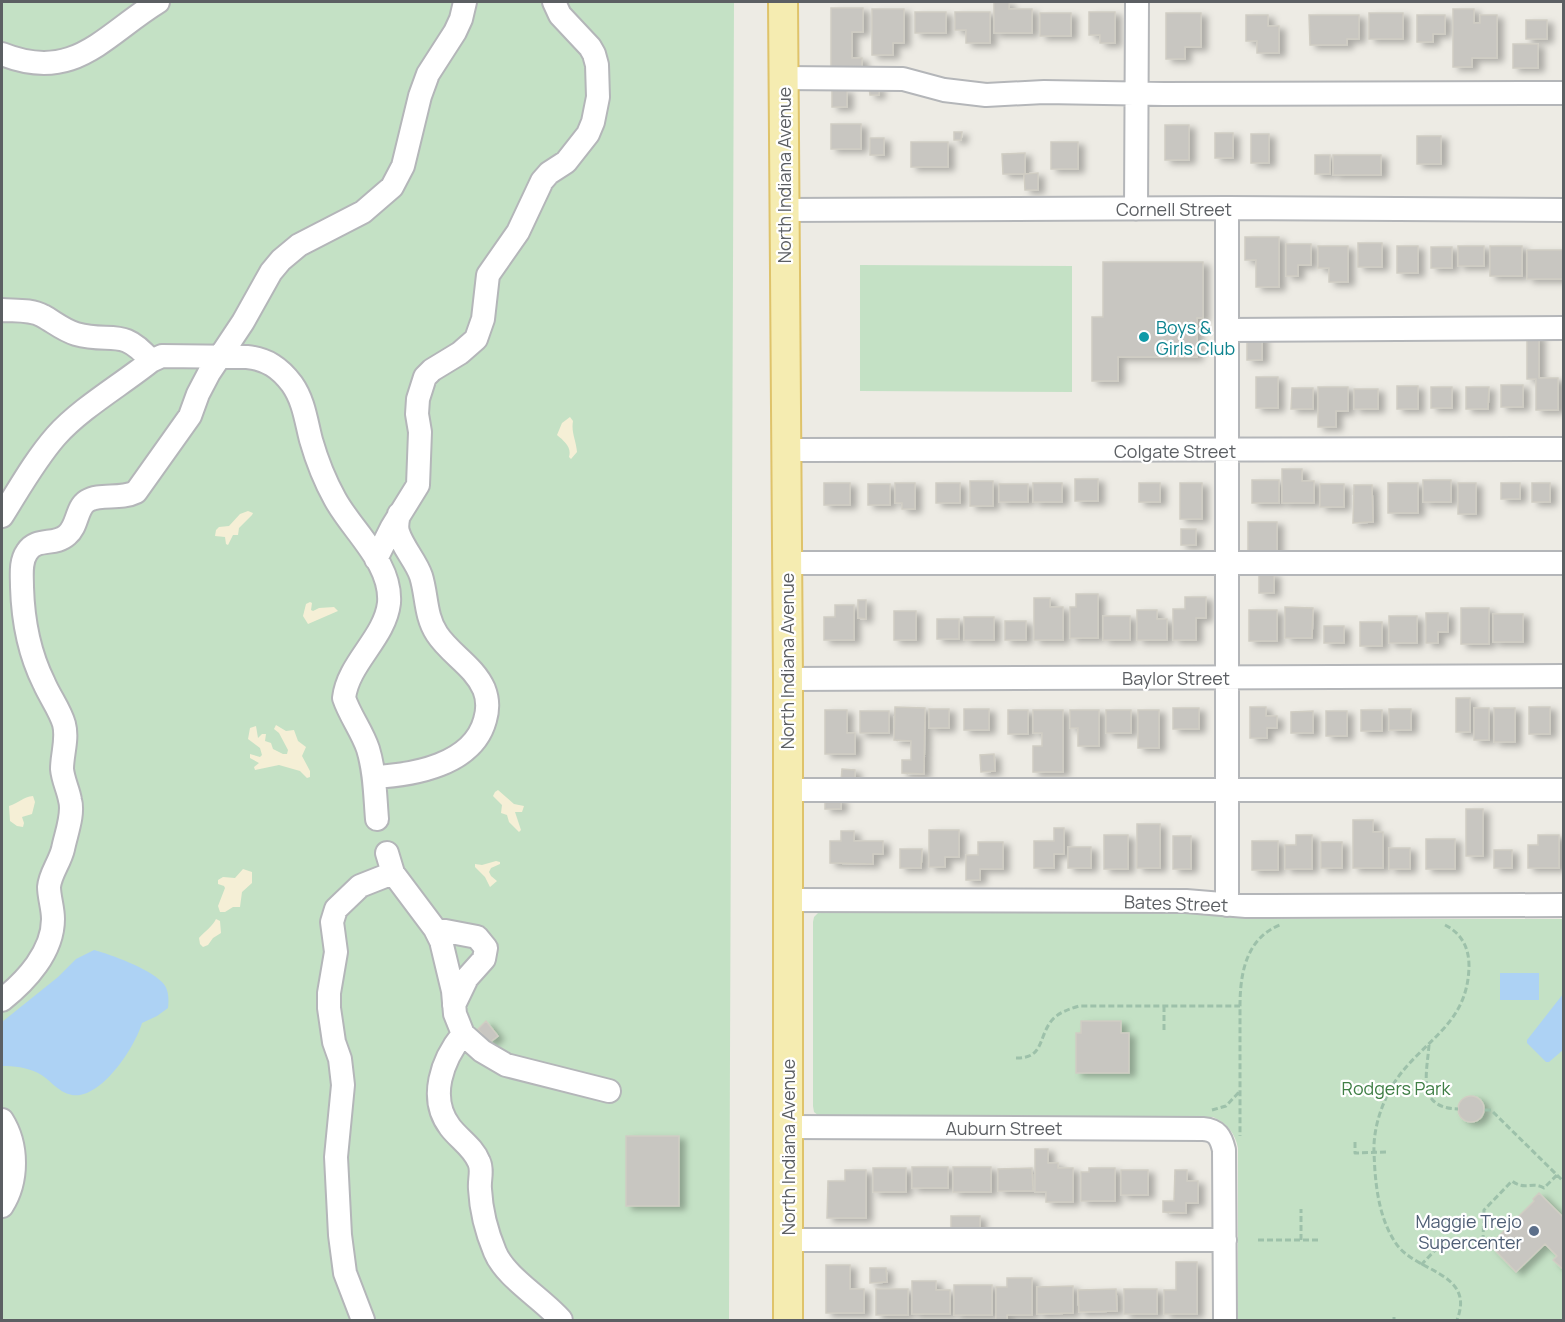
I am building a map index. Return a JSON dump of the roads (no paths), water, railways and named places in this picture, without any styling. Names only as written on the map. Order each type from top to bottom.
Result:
[{"type":"main road","name":"North Indiana Avenue","points":[[783,2],[788,678],[788,1320]]},
{"type":"street","points":[[2,54],[24,62],[41,64],[74,57],[97,46],[158,2]]},
{"type":"street","points":[[2,1000],[34,967],[50,939],[53,916],[49,888],[62,853],[71,810],[71,801],[63,779],[62,768],[65,728],[32,655],[25,624],[21,566],[25,554],[37,543],[54,542],[70,532],[80,509],[87,501],[95,498],[128,496],[136,492],[190,416],[198,394],[271,272],[281,260],[299,245],[363,212],[392,187],[403,166],[420,96],[428,74],[455,32],[465,2]]},
{"type":"street","points":[[376,559],[399,514],[418,485],[420,432],[417,414],[418,399],[425,377],[470,346],[476,339],[483,319],[488,275],[503,250],[518,232],[542,181],[549,173],[566,162],[588,134],[593,122],[598,97],[597,65],[594,54],[560,15],[554,2]]},
{"type":"street","points":[[1136,209],[1137,2]]},
{"type":"street","points":[[783,78],[903,79],[944,90],[986,95],[1024,92],[1563,93]]},
{"type":"street","points":[[1227,208],[1227,905]]},
{"type":"street","name":"Cornell Street","points":[[784,210],[1227,208],[1563,210]]},
{"type":"street","points":[[2,310],[35,313],[59,327],[80,335],[122,338],[132,342],[151,361]]},
{"type":"street","points":[[1227,330],[1563,328]]},
{"type":"street","points":[[2,516],[36,462],[57,435],[81,413],[151,361],[162,356],[261,358],[283,374],[301,400],[318,461],[336,502],[376,559],[387,579],[388,603],[385,617],[345,689],[344,698],[367,746],[374,777],[377,819]]},
{"type":"street","name":"Colgate Street","points":[[786,450],[1563,449]]},
{"type":"street","points":[[374,777],[402,776],[419,771],[468,749],[483,726],[487,711],[487,698],[478,678],[450,649],[431,624],[421,575],[399,535],[397,526],[399,514]]},
{"type":"street","points":[[787,563],[1563,563]]},
{"type":"street","name":"Baylor Street","points":[[788,678],[1563,676]]},
{"type":"street","points":[[788,790],[1563,790]]},
{"type":"street","points":[[363,1320],[345,1273],[340,1235],[336,1157],[343,1085],[329,1008],[329,993],[336,952],[332,922],[336,909],[347,897],[390,863],[435,929],[444,951],[457,1023],[462,1034],[488,1055],[506,1065],[609,1092]]},
{"type":"street","name":"Bates Street","points":[[788,900],[1174,901],[1227,905],[1563,905]]},
{"type":"street","points":[[435,929],[477,938],[486,948],[484,959],[466,978],[454,1005]]},
{"type":"street","points":[[462,1034],[451,1051],[441,1075],[439,1101],[443,1115],[449,1126],[477,1156],[481,1166],[482,1201],[495,1253],[509,1273],[551,1308],[561,1320]]},
{"type":"street","points":[[2,1120],[11,1137],[14,1163],[12,1188],[2,1206]]},
{"type":"street","name":"Auburn Street","points":[[788,1127],[1210,1129],[1219,1135],[1224,1150],[1224,1240]]},
{"type":"street","points":[[788,1240],[1224,1240],[1225,1320]]},
{"type":"water","points":[[94,950],[130,963],[156,977],[166,988],[168,1008],[142,1023],[132,1045],[115,1070],[105,1081],[83,1094],[67,1093],[29,1069],[2,1066],[2,1022],[58,977],[76,959]]},
{"type":"water","points":[[1500,973],[1539,973],[1539,1000],[1500,1000]]},
{"type":"water","points":[[1563,994],[1563,1050],[1546,1062],[1527,1043],[1527,1040]]},
{"type":"place","name":"Boys & Girls Club","points":[[1144,337]]},
{"type":"place","name":"Maggie Trejo Supercenter","points":[[1534,1231]]},
{"type":"park label","name":"Rodgers Park","points":[[1396,1088]]}]
